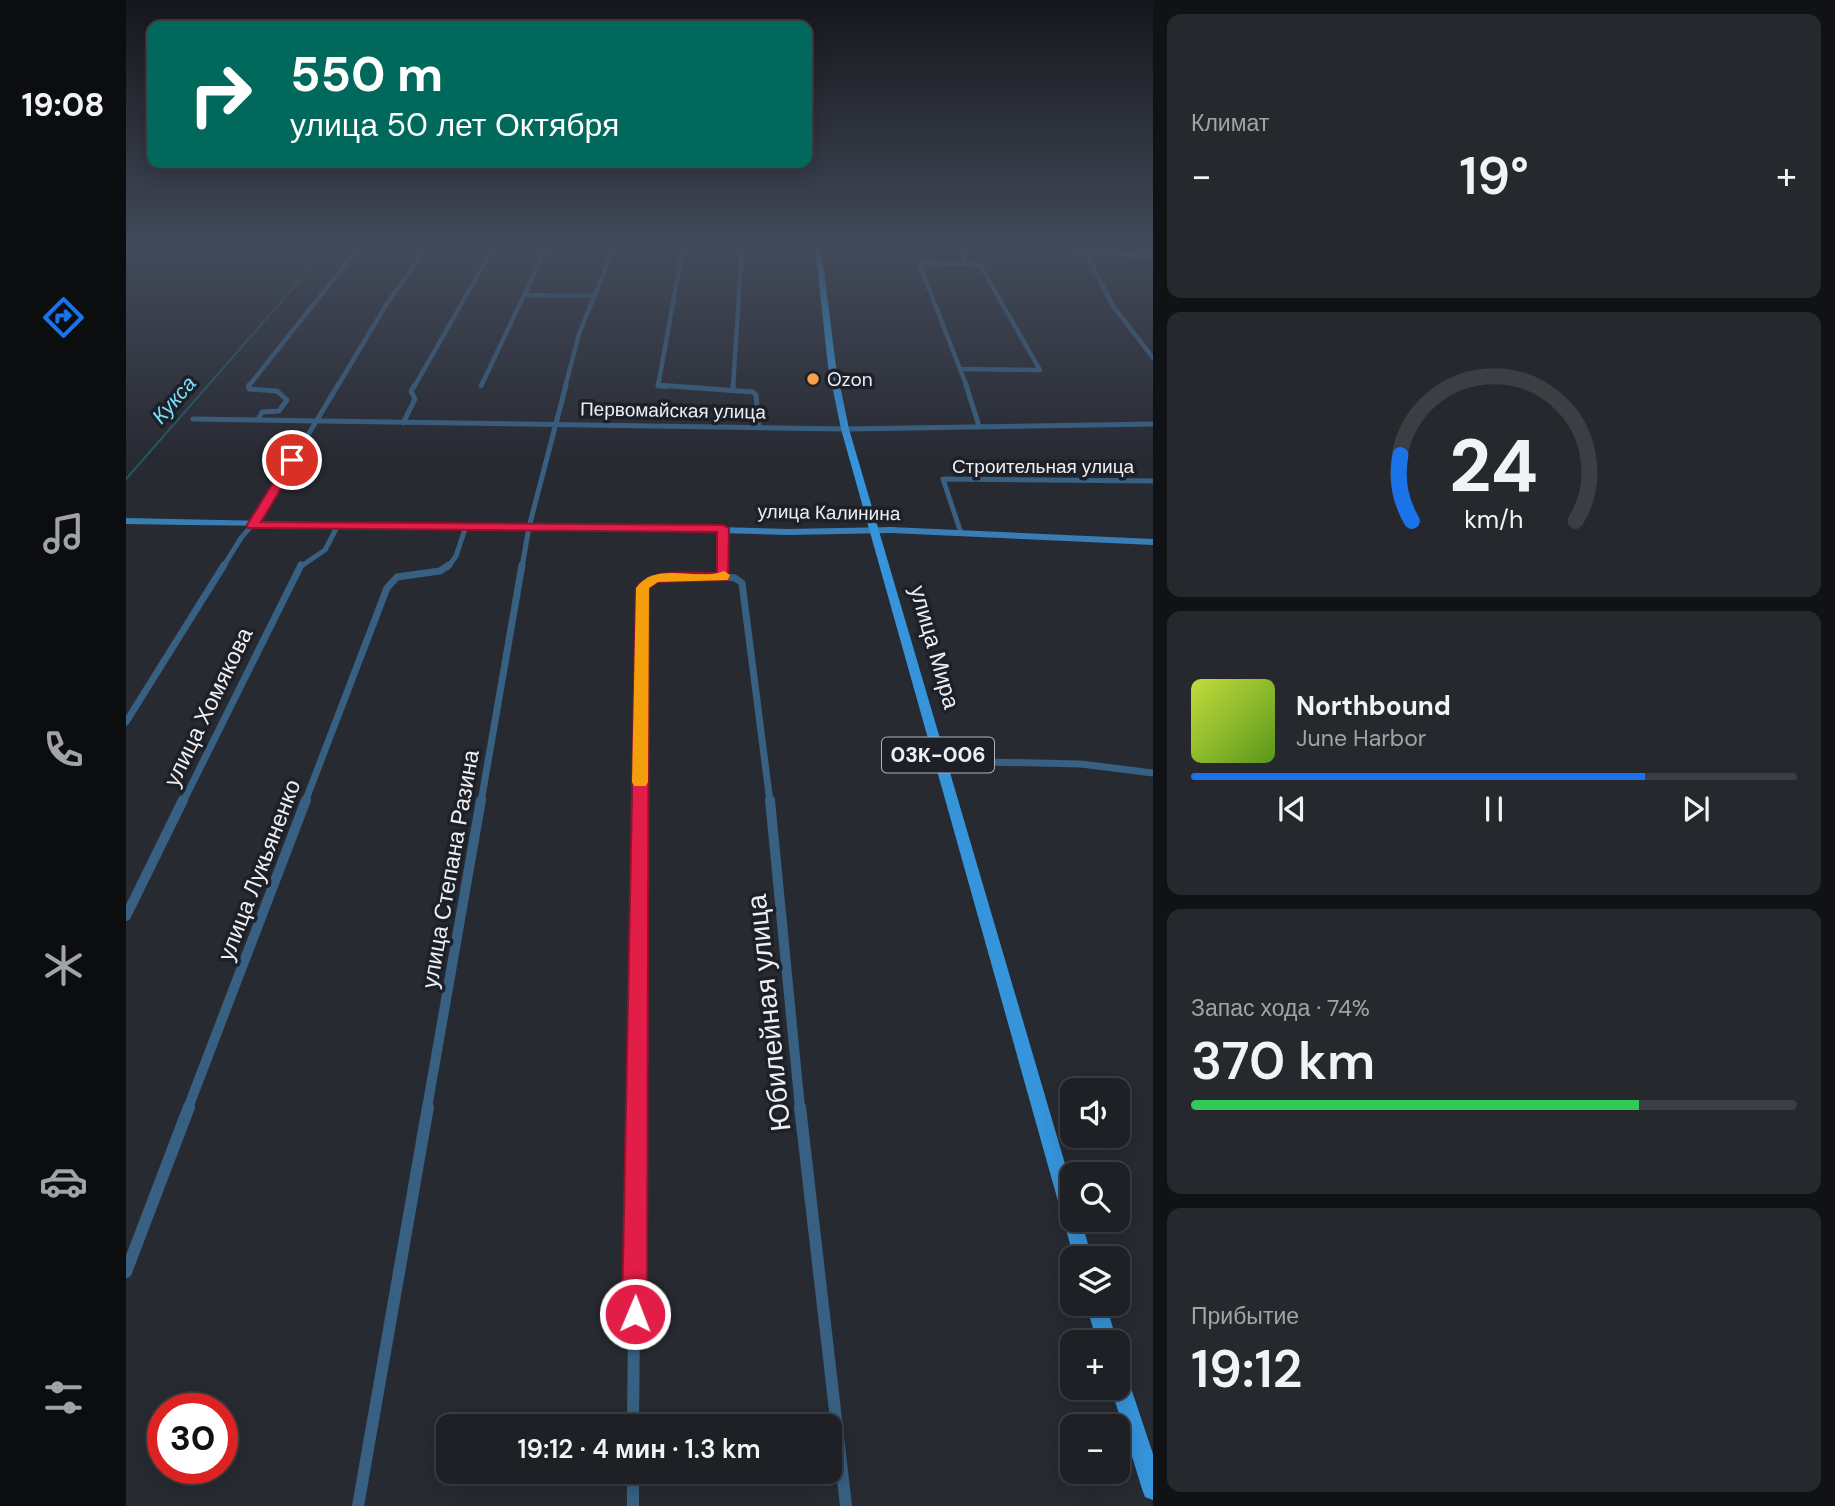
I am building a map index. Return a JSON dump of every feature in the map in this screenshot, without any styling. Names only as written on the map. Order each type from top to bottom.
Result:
[{"type":"main road","name":"улица Мира","points":[[826,317],[832,366],[845,429],[1080,1246]]},
{"type":"main road","points":[[1125,1400],[1153,1489]]},
{"type":"street","points":[[258,420],[262,412],[282,409],[287,400],[277,391],[249,389],[248,386],[303,317]]},
{"type":"street","points":[[126,722],[241,538],[253,525],[378,317]]},
{"type":"street","points":[[403,423],[415,399],[411,391],[453,317]]},
{"type":"street","points":[[481,386],[514,317]]},
{"type":"street","name":"улица Степана Разина","points":[[358,1506],[528,527],[586,317]]},
{"type":"street","points":[[670,317],[658,386],[733,390],[756,395],[760,427]]},
{"type":"street","points":[[733,390],[738,317]]},
{"type":"street","points":[[941,317],[979,426]]},
{"type":"street","points":[[961,369],[1040,370],[1010,317]]},
{"type":"street","points":[[1119,317],[1153,358]]},
{"type":"street","name":"Первомайская улица","points":[[193,419],[845,429],[1153,424]]},
{"type":"street","name":"Строительная улица","points":[[961,533],[943,479],[1153,481]]},
{"type":"street","name":"улица Калинина","points":[[126,521],[337,527],[874,531],[1153,542]]},
{"type":"street","name":"улица Лукьяненко","points":[[126,1272],[387,588],[397,577],[436,573],[447,568],[455,560],[466,526]]},
{"type":"street","name":"улица Хомякова","points":[[126,916],[297,572],[303,563],[325,550],[337,527]]},
{"type":"street","points":[[634,1414],[642,588],[649,580],[658,578],[724,577],[723,528]]},
{"type":"street","name":"Юбилейная улица","points":[[724,577],[735,578],[742,583],[765,755],[798,1087],[846,1506]]},
{"type":"street","points":[[940,761],[1081,764],[1153,773]]},
{"type":"street","points":[[633,1484],[633,1506]]},
{"type":"waterway","name":"Кукса","points":[[126,479],[268,317]]},
{"type":"slow traffic","points":[[640,782],[642,588],[649,580],[658,578],[724,575]]},
{"type":"place","name":"Ozon","points":[[813,379]]},
{"type":"route","points":[[292,460],[253,525],[723,528],[724,577],[658,578],[649,580],[642,588],[635,1314]]}]
